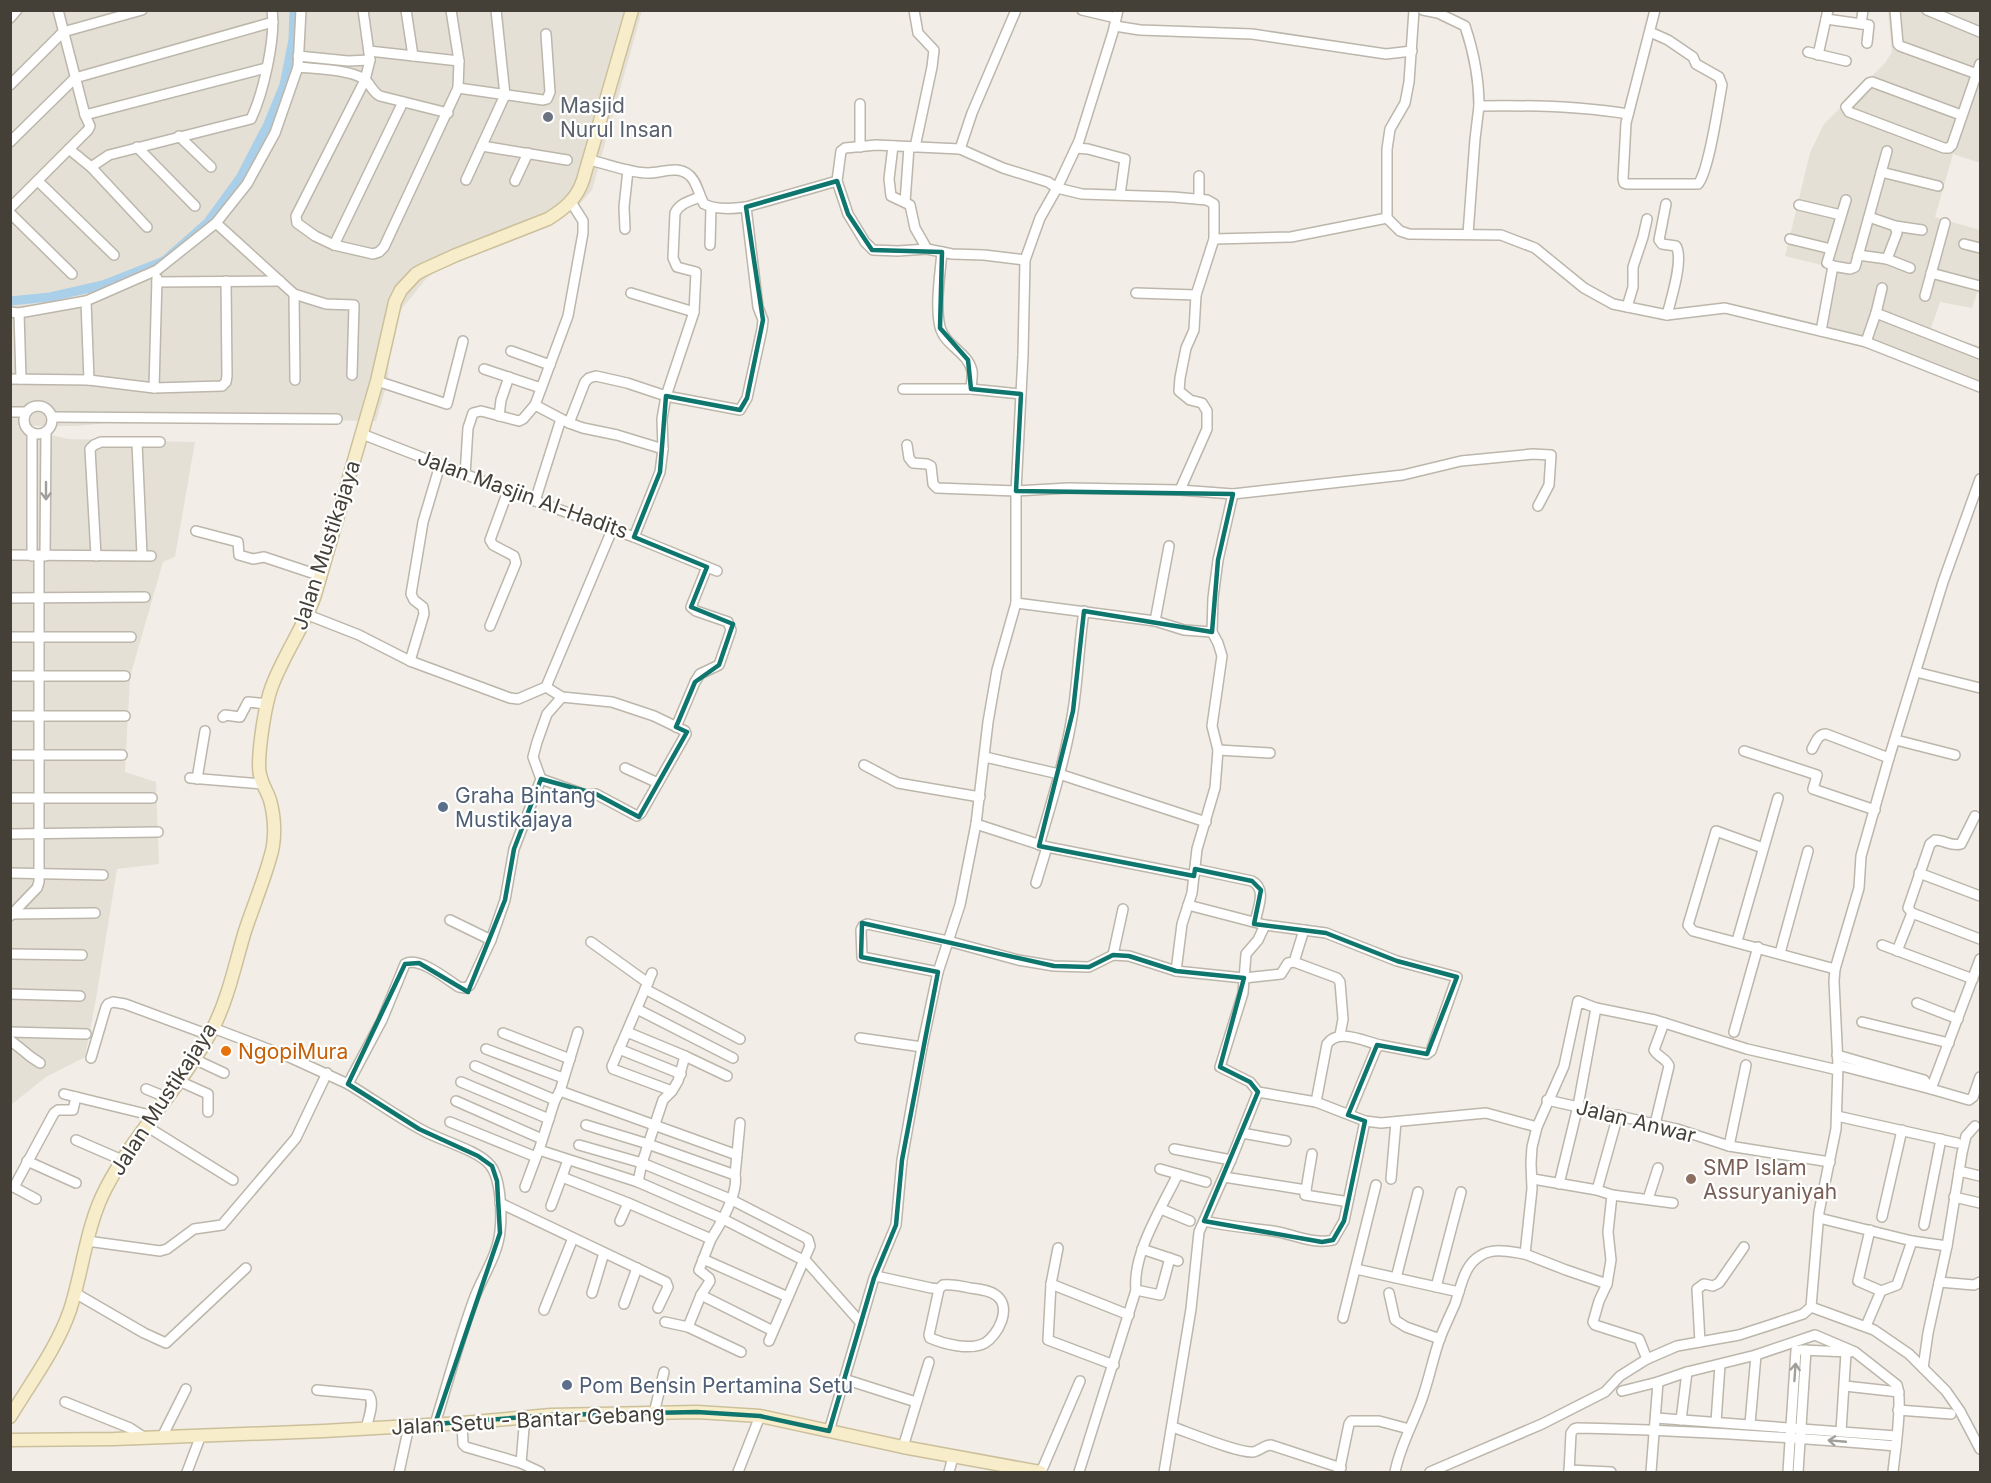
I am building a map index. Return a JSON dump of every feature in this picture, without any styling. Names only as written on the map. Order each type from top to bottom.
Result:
[{"type":"main road","name":"Jalan Mustikajaya","points":[[10,1417],[64,1325],[75,1293],[87,1241],[105,1190],[122,1160],[168,1098],[211,1031],[272,855],[275,825],[270,799],[262,784],[259,766],[267,704],[272,685],[308,615],[321,576],[377,381],[395,303],[401,290],[416,274],[456,255],[548,219],[571,202],[580,189],[632,10]]},
{"type":"main road","name":"Jalan Setu - Bantar Gebang","points":[[10,1440],[201,1436],[366,1429],[462,1423],[525,1416],[697,1412],[760,1416],[903,1447],[1041,1473]]},
{"type":"street","points":[[10,18],[17,10]]},
{"type":"street","points":[[10,208],[90,126],[85,115],[58,10]]},
{"type":"street","points":[[10,85],[63,32],[142,10]]},
{"type":"street","points":[[91,167],[109,155],[251,119],[266,68],[273,22],[272,10]]},
{"type":"street","points":[[21,379],[15,312],[86,302],[157,270],[216,223],[247,184],[275,133],[298,67],[301,10]]},
{"type":"street","points":[[363,10],[370,56],[365,80],[296,216],[297,223],[315,236],[334,245],[373,254],[384,247],[458,88],[459,61],[451,10]]},
{"type":"street","points":[[406,10],[413,56]]},
{"type":"street","points":[[466,180],[505,95],[496,10]]},
{"type":"street","points":[[905,202],[912,147],[933,67],[934,50],[918,33],[914,10]]},
{"type":"street","points":[[960,149],[972,113],[1016,10]]},
{"type":"street","points":[[1082,10],[1116,18],[1140,30],[1252,34],[1386,54],[1412,51]]},
{"type":"street","points":[[1413,10],[1410,82],[1405,103],[1390,129],[1388,139],[1387,218],[1404,233],[1501,234],[1535,248],[1584,288],[1613,304],[1667,315],[1725,308],[1866,342],[1980,387]]},
{"type":"street","points":[[1423,10],[1438,13],[1465,26],[1479,79],[1479,106],[1468,234]]},
{"type":"street","points":[[1650,32],[1668,40],[1693,57],[1696,64],[1719,77],[1722,85],[1703,179],[1698,184],[1656,186],[1624,183],[1628,114],[1655,10]]},
{"type":"street","points":[[1861,24],[1863,10]]},
{"type":"street","points":[[1895,10],[1900,46],[1979,72],[1961,115],[1952,145],[1944,148],[1849,112],[1846,107],[1872,82],[1961,115]]},
{"type":"street","points":[[1927,10],[1980,32]]},
{"type":"street","points":[[1818,55],[1827,15],[1869,25],[1867,43]]},
{"type":"street","points":[[829,1431],[876,1276],[896,1225],[902,1160],[922,1047],[938,972],[960,905],[976,824],[997,670],[1017,603],[1016,491],[1025,260],[1040,218],[1076,148],[1116,18]]},
{"type":"street","points":[[10,142],[75,78],[273,22]]},
{"type":"street","points":[[458,88],[543,100],[549,97],[546,34]]},
{"type":"street","points":[[1808,52],[1846,62]]},
{"type":"street","points":[[298,56],[348,61],[370,56],[413,56],[459,61]]},
{"type":"street","points":[[298,67],[350,74],[365,80],[374,93],[447,114]]},
{"type":"street","points":[[85,115],[266,68]]},
{"type":"street","points":[[334,245],[403,102]]},
{"type":"street","points":[[860,104],[860,147]]},
{"type":"street","points":[[1479,106],[1514,105],[1598,109],[1628,114]]},
{"type":"street","points":[[179,136],[211,167]]},
{"type":"street","points":[[1025,260],[927,249],[873,250],[848,214],[837,181],[841,151],[845,148],[876,145],[960,149],[1003,168],[1048,182],[1057,188],[1082,194],[1198,199],[1214,204],[1214,239],[1196,294],[1194,330],[1186,348],[1179,378],[1179,391],[1190,400],[1202,403],[1207,411],[1207,429],[1180,490]]},
{"type":"street","points":[[482,146],[567,160]]},
{"type":"street","points":[[893,146],[889,179],[891,196],[910,205],[915,228],[927,249]]},
{"type":"street","points":[[137,147],[195,206]]},
{"type":"street","points":[[1076,148],[1125,159],[1120,195]]},
{"type":"street","points":[[69,149],[91,167],[147,227]]},
{"type":"street","points":[[1846,200],[1827,263],[1853,269],[1887,151]]},
{"type":"street","points":[[515,181],[528,153]]},
{"type":"street","points":[[588,160],[628,170],[652,173],[669,169],[681,171],[690,175],[699,197],[711,208],[746,207],[837,181]]},
{"type":"street","points":[[625,229],[624,207],[628,170]]},
{"type":"street","points":[[1881,172],[1938,186]]},
{"type":"street","points":[[1198,199],[1199,176]]},
{"type":"street","points":[[38,181],[114,255]]},
{"type":"street","name":"Jalan Masjin Al-Hadits","points":[[362,434],[508,492],[634,537],[660,472],[663,448],[662,418],[666,396],[694,312],[696,272],[677,267],[673,258],[675,213],[683,203],[699,197]]},
{"type":"street","points":[[465,475],[468,428],[473,413],[481,411],[519,421],[535,405],[568,316],[583,233],[583,221],[571,202]]},
{"type":"street","points":[[1666,204],[1659,240],[1662,244],[1676,246],[1678,250],[1678,261],[1667,315]]},
{"type":"street","points":[[1798,205],[1841,215]]},
{"type":"street","points":[[535,501],[565,421],[589,378],[596,376],[666,396],[740,410],[747,398],[763,320],[758,307],[746,207]]},
{"type":"street","points":[[710,245],[711,208]]},
{"type":"street","points":[[10,213],[72,274]]},
{"type":"street","points":[[1869,217],[1895,226],[1922,230]]},
{"type":"street","points":[[1214,239],[1291,237],[1387,218]]},
{"type":"street","points":[[1627,307],[1633,287],[1633,267],[1647,219]]},
{"type":"street","points":[[216,223],[294,294],[326,304],[354,305],[352,375]]},
{"type":"street","points":[[1925,296],[1945,223]]},
{"type":"street","points":[[1887,259],[1897,233],[1895,226]]},
{"type":"street","points":[[1790,239],[1831,249]]},
{"type":"street","points":[[1964,244],[1980,248]]},
{"type":"street","points":[[942,252],[938,295],[940,328],[951,346],[968,360],[972,372],[971,389]]},
{"type":"street","points":[[1858,255],[1887,259],[1910,268]]},
{"type":"street","points":[[1821,331],[1833,266]]},
{"type":"street","points":[[154,388],[157,270]]},
{"type":"street","points":[[1931,273],[1980,286]]},
{"type":"street","points":[[10,379],[89,380],[154,388],[222,386],[226,382],[226,281]]},
{"type":"street","points":[[157,282],[280,281]]},
{"type":"street","points":[[1866,342],[1876,313],[1881,288]]},
{"type":"street","points":[[631,293],[694,312]]},
{"type":"street","points":[[1136,293],[1196,294]]},
{"type":"street","points":[[294,294],[295,380]]},
{"type":"street","points":[[86,302],[89,380]]},
{"type":"street","points":[[1876,313],[1980,354]]},
{"type":"street","points":[[377,381],[447,404],[463,341]]},
{"type":"street","points":[[511,351],[550,365]]},
{"type":"street","points":[[484,369],[541,388]]},
{"type":"street","points":[[499,416],[501,400],[509,377]]},
{"type":"street","points":[[903,389],[971,389],[1021,394]]},
{"type":"street","points":[[535,405],[565,421],[663,448]]},
{"type":"street","points":[[10,412],[26,412],[33,407],[41,406],[48,410],[52,417],[51,426],[41,434],[32,433],[24,424],[26,412]]},
{"type":"street","points":[[52,417],[337,419]]},
{"type":"street","points":[[11,914],[37,888],[40,874],[39,556],[46,432]]},
{"type":"street","points":[[32,433],[39,556]]},
{"type":"street","points":[[96,556],[90,449],[101,442],[160,442]]},
{"type":"street","points":[[10,555],[147,556],[136,443]]},
{"type":"street","points":[[908,445],[909,458],[913,463],[931,466],[933,484],[937,488],[1016,491],[1180,490],[1233,494],[1403,475],[1461,461],[1533,454],[1551,455],[1549,485],[1538,506]]},
{"type":"street","points":[[410,661],[424,614],[423,607],[414,600],[411,594],[423,522],[440,465]]},
{"type":"street","points":[[1430,1473],[1542,1424],[1605,1392],[1620,1376],[1647,1359],[1677,1346],[1739,1335],[1803,1314],[1811,1307],[1819,1218],[1837,1116],[1838,1055],[1835,969],[1859,888],[1862,856],[1889,758],[1943,582],[1980,479]]},
{"type":"street","points":[[490,626],[516,563],[514,556],[493,545],[490,540],[508,492]]},
{"type":"street","points":[[1176,971],[1182,924],[1192,893],[1197,849],[1215,788],[1218,750],[1212,726],[1222,656],[1212,632],[1213,598],[1218,560],[1233,494]]},
{"type":"street","points":[[308,615],[359,635],[410,661],[518,699],[546,687],[612,530]]},
{"type":"street","points":[[196,531],[238,542],[239,555],[253,559],[264,557],[321,576]]},
{"type":"street","points":[[634,537],[717,571]]},
{"type":"street","points":[[1155,621],[1169,546]]},
{"type":"street","points":[[676,727],[694,682],[700,674],[718,664],[732,628],[728,622],[696,611],[691,607],[707,567]]},
{"type":"street","points":[[10,598],[145,597]]},
{"type":"street","points":[[1017,603],[1084,610],[1155,621],[1184,630],[1212,632]]},
{"type":"street","points":[[1036,883],[1073,711],[1084,610]]},
{"type":"street","points":[[10,637],[131,637]]},
{"type":"street","points":[[1916,672],[1980,688]]},
{"type":"street","points":[[10,676],[125,676]]},
{"type":"street","points":[[541,779],[586,795],[596,794],[637,816],[641,813],[686,734],[685,731],[654,716],[612,702],[562,697],[546,687]]},
{"type":"street","points":[[348,1084],[382,1020],[405,964],[419,963],[459,987],[465,988],[470,985],[491,940],[505,900],[514,849],[541,779],[533,757],[537,742],[547,714],[562,697]]},
{"type":"street","points":[[222,717],[225,715],[240,717],[248,702],[267,704]]},
{"type":"street","points":[[10,716],[125,716]]},
{"type":"street","points":[[205,731],[194,778],[262,784]]},
{"type":"street","points":[[1812,749],[1819,737],[1826,734],[1889,758]]},
{"type":"street","points":[[1896,740],[1955,755]]},
{"type":"street","points":[[1218,750],[1270,753]]},
{"type":"street","points":[[1744,752],[1817,776],[1813,789],[1875,810]]},
{"type":"street","points":[[10,755],[122,755]]},
{"type":"street","points":[[985,757],[1059,774],[1206,822]]},
{"type":"street","points":[[864,765],[898,783],[980,797]]},
{"type":"street","points":[[626,768],[658,783]]},
{"type":"street","points":[[10,798],[152,798]]},
{"type":"street","points":[[1737,941],[1778,798]]},
{"type":"street","points":[[1975,816],[1961,844],[1954,846],[1941,840],[1935,840],[1930,844],[1908,908],[1912,913],[1980,939]]},
{"type":"street","points":[[976,824],[1043,846],[1252,881],[1261,890],[1255,922]]},
{"type":"street","points":[[1763,848],[1716,831],[1689,924],[1693,931],[1835,969]]},
{"type":"street","points":[[10,834],[158,832]]},
{"type":"street","points":[[1780,953],[1808,850]]},
{"type":"street","points":[[10,873],[103,875]]},
{"type":"street","points":[[1919,873],[1980,896]]},
{"type":"street","points":[[1188,905],[1265,925],[1326,933],[1397,961],[1457,977],[1431,1051],[1427,1054],[1340,1035],[1331,1038],[1327,1044],[1316,1102]]},
{"type":"street","points":[[1113,955],[1123,909]]},
{"type":"street","points":[[11,914],[95,913]]},
{"type":"street","points":[[1897,951],[1912,913]]},
{"type":"street","points":[[450,920],[491,940]]},
{"type":"street","points":[[938,972],[862,957],[861,930],[863,926],[867,924],[948,941],[1018,960],[1054,966],[1089,967],[1113,955],[1129,956],[1176,971],[1244,978],[1281,974],[1288,963],[1293,962],[1337,978],[1340,982],[1343,1019],[1340,1035]]},
{"type":"street","points":[[1265,925],[1258,940],[1246,954],[1243,993],[1237,1006],[1220,1067],[1250,1082],[1258,1092],[1316,1102],[1365,1121],[1381,1123],[1486,1113],[1537,1127]]},
{"type":"street","points":[[1293,962],[1304,930]]},
{"type":"street","points":[[591,942],[647,986],[740,1039]]},
{"type":"street","points":[[1881,945],[1973,979]]},
{"type":"street","points":[[1734,1032],[1758,947]]},
{"type":"street","points":[[10,954],[82,955]]},
{"type":"street","points":[[1931,1089],[1980,959]]},
{"type":"street","points":[[652,973],[618,1049],[613,1069],[672,1091]]},
{"type":"street","points":[[10,994],[80,996]]},
{"type":"street","points":[[1525,1254],[1533,1179],[1531,1163],[1537,1127],[1564,1066],[1578,1001],[1596,1008],[1664,1023],[1747,1048],[1931,1089],[1969,1100],[1973,1097],[1980,1077]]},
{"type":"street","points":[[91,1058],[106,1007],[113,1002],[125,1004],[211,1031],[327,1073],[419,1129],[487,1162],[495,1172],[500,1203],[500,1233],[466,1321],[435,1424]]},
{"type":"street","points":[[1917,1003],[1958,1019]]},
{"type":"street","points":[[1559,1184],[1578,1106],[1596,1008]]},
{"type":"street","points":[[637,1009],[733,1058]]},
{"type":"street","points":[[1862,1022],[1949,1043]]},
{"type":"street","points":[[1655,1124],[1669,1066],[1654,1050],[1664,1023]]},
{"type":"street","points":[[10,1032],[87,1034]]},
{"type":"street","points":[[525,1187],[578,1032]]},
{"type":"street","points":[[627,1032],[727,1076]]},
{"type":"street","points":[[502,1033],[570,1059]]},
{"type":"street","points":[[860,1038],[922,1047]]},
{"type":"street","points":[[10,1040],[40,1063]]},
{"type":"street","points":[[1348,1114],[1376,1049],[1380,1045]]},
{"type":"street","points":[[486,1049],[563,1078]]},
{"type":"street","points":[[618,1049],[681,1074]]},
{"type":"street","points":[[1838,1055],[1924,1080],[1931,1089]]},
{"type":"street","points":[[638,1182],[663,1100],[672,1091],[681,1074],[685,1056]]},
{"type":"street","points":[[194,1059],[224,1073]]},
{"type":"street","points":[[1729,1146],[1746,1065]]},
{"type":"street","points":[[474,1066],[558,1096],[656,1124],[737,1155]]},
{"type":"street","points":[[87,1241],[160,1251],[167,1249],[194,1229],[222,1225],[296,1138],[327,1073]]},
{"type":"street","points":[[179,1081],[208,1094],[208,1112]]},
{"type":"street","points":[[461,1082],[549,1119]]},
{"type":"street","points":[[146,1089],[168,1098]]},
{"type":"street","points":[[1164,1473],[1191,1309],[1199,1232],[1258,1092]]},
{"type":"street","points":[[64,1094],[150,1121],[233,1180]]},
{"type":"street","points":[[36,1199],[12,1186],[54,1113],[58,1110],[73,1110],[76,1097]]},
{"type":"street","name":"Jalan Anwar","points":[[1547,1100],[1655,1124],[1729,1146],[1830,1162]]},
{"type":"street","points":[[456,1101],[542,1139]]},
{"type":"street","points":[[1597,1190],[1618,1115]]},
{"type":"street","points":[[1837,1116],[1957,1143]]},
{"type":"street","points":[[1204,1221],[1322,1242],[1333,1240],[1344,1221],[1365,1121]]},
{"type":"street","points":[[450,1122],[537,1154],[568,1160],[638,1182],[723,1219],[804,1260],[861,1323]]},
{"type":"street","points":[[1391,1179],[1396,1122]]},
{"type":"street","points":[[688,1327],[710,1280],[699,1269],[711,1239],[723,1219],[736,1182],[740,1123]]},
{"type":"street","points":[[586,1125],[735,1175]]},
{"type":"street","points":[[1923,1368],[1966,1136],[1975,1126]]},
{"type":"street","points":[[1882,1217],[1902,1130]]},
{"type":"street","points":[[1242,1132],[1286,1141]]},
{"type":"street","points":[[1924,1225],[1941,1139]]},
{"type":"street","points":[[76,1140],[122,1160]]},
{"type":"street","points":[[579,1144],[642,1163],[730,1199],[808,1239],[810,1246],[769,1341]]},
{"type":"street","points":[[1174,1149],[1231,1160]]},
{"type":"street","points":[[1312,1154],[1305,1195],[1343,1201]]},
{"type":"street","points":[[551,1206],[568,1160]]},
{"type":"street","points":[[27,1161],[76,1183]]},
{"type":"street","points":[[1648,1199],[1658,1168]]},
{"type":"street","points":[[1160,1169],[1206,1182]]},
{"type":"street","points":[[1959,1171],[1980,1176]]},
{"type":"street","points":[[1079,1473],[1129,1315],[1136,1290],[1136,1269],[1142,1249],[1178,1173]]},
{"type":"street","points":[[562,1177],[711,1239]]},
{"type":"street","points":[[1224,1177],[1306,1190]]},
{"type":"street","points":[[1533,1179],[1597,1190],[1612,1195],[1673,1203]]},
{"type":"street","points":[[1343,1318],[1376,1185]]},
{"type":"street","points":[[1396,1278],[1418,1192]]},
{"type":"street","points":[[1436,1287],[1461,1192]]},
{"type":"street","points":[[1612,1195],[1608,1232],[1611,1260],[1607,1284],[1593,1322],[1595,1325],[1639,1339],[1647,1359]]},
{"type":"street","points":[[1954,1197],[1980,1203]]},
{"type":"street","points":[[500,1203],[668,1284],[658,1308]]},
{"type":"street","points":[[621,1221],[628,1203]]},
{"type":"street","points":[[1161,1209],[1190,1221]]},
{"type":"street","points":[[1819,1218],[1912,1241],[1947,1246]]},
{"type":"street","points":[[1870,1230],[1858,1281],[1881,1291],[1897,1285],[1912,1241]]},
{"type":"street","points":[[544,1310],[573,1238]]},
{"type":"street","points":[[1700,1342],[1697,1289],[1704,1284],[1713,1286],[1719,1283],[1743,1247]]},
{"type":"street","points":[[1058,1248],[1052,1284],[1048,1340],[1114,1365]]},
{"type":"street","points":[[1136,1290],[1160,1295],[1174,1260],[1142,1249]]},
{"type":"street","points":[[1395,1473],[1409,1429],[1422,1400],[1440,1339],[1471,1264],[1480,1255],[1501,1250],[1525,1254],[1607,1284]]},
{"type":"street","points":[[592,1293],[604,1253]]},
{"type":"street","points":[[703,1258],[788,1297]]},
{"type":"street","points":[[75,1293],[144,1333],[166,1343],[246,1268]]},
{"type":"street","points":[[624,1304],[637,1268]]},
{"type":"street","points":[[1356,1269],[1459,1292]]},
{"type":"street","points":[[876,1276],[939,1289]]},
{"type":"street","points":[[1939,1282],[1974,1285],[1980,1282]]},
{"type":"street","points":[[951,1284],[996,1294],[1003,1308],[998,1332],[983,1344],[971,1346],[946,1343],[930,1338],[939,1289],[943,1285],[951,1284]]},
{"type":"street","points":[[1052,1284],[1129,1315]]},
{"type":"street","points":[[1866,1326],[1881,1291]]},
{"type":"street","points":[[1389,1293],[1395,1320],[1406,1327],[1440,1339]]},
{"type":"street","points":[[701,1295],[773,1331]]},
{"type":"street","points":[[1811,1307],[1866,1326],[1909,1354],[1946,1390],[1980,1449]]},
{"type":"street","points":[[665,1322],[688,1327],[741,1352]]},
{"type":"street","points":[[1622,1391],[1756,1355],[1815,1335],[1850,1352],[1897,1385],[1899,1392],[1893,1473]]},
{"type":"street","points":[[1775,1348],[1850,1352]]},
{"type":"street","points":[[1796,1350],[1798,1473]]},
{"type":"street","points":[[1788,1473],[1796,1433],[1806,1350]]},
{"type":"street","points":[[1841,1431],[1850,1352]]},
{"type":"street","points":[[1750,1424],[1756,1355]]},
{"type":"street","points":[[903,1447],[929,1362]]},
{"type":"street","points":[[1716,1422],[1720,1365]]},
{"type":"street","points":[[654,1413],[664,1372]]},
{"type":"street","points":[[1681,1420],[1687,1372]]},
{"type":"street","points":[[844,1379],[916,1402]]},
{"type":"street","points":[[1041,1473],[1080,1381]]},
{"type":"street","points":[[1652,1473],[1658,1382]]},
{"type":"street","points":[[1845,1386],[1899,1392]]},
{"type":"street","points":[[162,1437],[186,1389]]},
{"type":"street","points":[[317,1390],[369,1395],[372,1403],[366,1429]]},
{"type":"street","points":[[65,1402],[130,1428],[145,1438]]},
{"type":"street","points":[[1898,1410],[1952,1414]]},
{"type":"street","points":[[521,1463],[525,1416]]},
{"type":"street","points":[[738,1473],[760,1416]]},
{"type":"street","points":[[1656,1418],[1750,1424],[1796,1433],[1896,1446]]},
{"type":"street","points":[[1173,1427],[1253,1452],[1266,1445],[1271,1445],[1340,1470],[1351,1420],[1380,1421],[1409,1429]]},
{"type":"street","points":[[462,1423],[463,1444],[466,1447],[521,1463],[540,1473]]},
{"type":"street","points":[[399,1473],[409,1426]]},
{"type":"street","points":[[1611,1473],[1569,1471],[1571,1433],[1574,1429],[1796,1433],[1841,1431],[1896,1436]]},
{"type":"street","points":[[187,1473],[201,1436]]},
{"type":"street","points":[[949,1473],[953,1457]]},
{"type":"highlighted area","points":[[837,181],[848,214],[872,250],[942,252],[940,328],[968,360],[971,389],[1021,394],[1016,491],[1233,494],[1218,560],[1212,632],[1084,611],[1073,711],[1039,846],[1194,876],[1195,869],[1252,881],[1261,890],[1254,924],[1326,933],[1397,961],[1457,977],[1427,1054],[1377,1045],[1348,1115],[1365,1121],[1344,1221],[1333,1240],[1322,1242],[1204,1221],[1258,1092],[1250,1082],[1220,1067],[1244,978],[1176,971],[1129,956],[1113,955],[1089,967],[1054,966],[862,923],[861,957],[938,972],[902,1160],[896,1225],[874,1278],[829,1431],[760,1416],[697,1412],[551,1415],[435,1424],[500,1233],[497,1181],[492,1166],[478,1156],[419,1129],[348,1084],[405,964],[419,963],[468,992],[505,900],[514,849],[541,779],[596,794],[639,817],[687,732],[676,727],[695,682],[719,665],[733,624],[691,607],[707,567],[634,537],[660,472],[666,396],[740,410],[747,398],[763,320],[746,207]]},
{"type":"shaded area","points":[[11,11],[642,11],[592,190],[578,206],[456,255],[426,279],[390,323],[388,380],[376,421],[158,418],[77,426],[15,426],[68,439],[195,442],[175,557],[163,562],[130,677],[125,772],[156,782],[159,864],[117,869],[85,1057],[46,1077],[11,1105]]},
{"type":"shaded area","points":[[1888,11],[1980,11],[1980,163],[1953,154],[1935,217],[1980,230],[1980,293],[1977,293],[1972,308],[1940,302],[1930,331],[1980,346],[1980,386],[1847,332],[1819,325],[1830,267],[1785,256],[1810,153],[1824,124],[1885,63],[1892,52]]},
{"type":"waterway","points":[[10,301],[50,297],[103,285],[164,261],[208,222],[240,178],[268,124],[284,85],[293,40],[294,10]]},
{"type":"place","name":"Masjid Nurul Insan","points":[[548,117]]},
{"type":"place","name":"Graha Bintang Mustikajaya","points":[[443,807]]},
{"type":"place","name":"NgopiMura","points":[[226,1051]]},
{"type":"place","name":"SMP Islam Assuryaniyah","points":[[1691,1179]]},
{"type":"place","name":"Pom Bensin Pertamina Setu","points":[[567,1385]]}]
